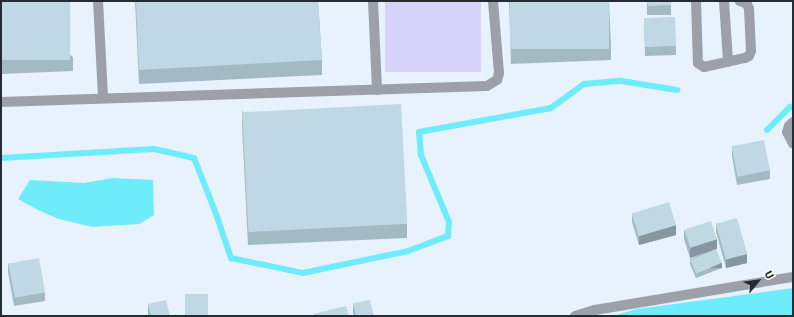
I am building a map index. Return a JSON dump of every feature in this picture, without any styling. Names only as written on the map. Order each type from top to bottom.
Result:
[{"type":"street","points":[[98,1],[103,98]]},
{"type":"street","points":[[373,1],[377,90]]},
{"type":"street","points":[[1,102],[487,86],[496,80],[499,73],[493,1]]},
{"type":"street","points":[[696,1],[698,63],[704,67],[746,58],[751,51],[749,9],[747,4],[740,1]]},
{"type":"street","points":[[724,1],[728,62]]},
{"type":"street","points":[[793,122],[789,126],[788,132],[793,144]]},
{"type":"street","points":[[575,316],[595,310],[793,277]]},
{"type":"shaded area","points":[[385,1],[481,1],[481,72],[385,72]]},
{"type":"water","points":[[113,178],[153,180],[154,215],[139,224],[92,227],[59,219],[18,199],[30,180],[84,183]]},
{"type":"water","points":[[793,288],[793,316],[613,316],[637,309]]},
{"type":"building","points":[[1,1],[70,1],[70,60],[1,60]]},
{"type":"building","points":[[136,1],[318,1],[322,60],[139,70]]},
{"type":"building","points":[[510,1],[609,1],[609,49],[510,49]]},
{"type":"building","points":[[647,1],[671,1],[671,5],[648,6]]},
{"type":"building","points":[[675,17],[676,46],[645,47],[644,18]]},
{"type":"building","points":[[401,104],[407,224],[248,232],[242,112]]},
{"type":"building","points":[[764,140],[770,170],[738,177],[732,146]]},
{"type":"building","points":[[669,202],[676,225],[639,236],[632,213]]},
{"type":"building","points":[[737,218],[747,254],[726,260],[716,224]]},
{"type":"building","points":[[711,221],[717,239],[690,248],[684,230]]},
{"type":"building","points":[[716,249],[722,263],[696,274],[690,260]]},
{"type":"building","points":[[39,258],[45,292],[15,298],[8,263]]},
{"type":"building","points":[[185,294],[208,294],[208,316],[185,316]]},
{"type":"building","points":[[166,300],[170,316],[151,316],[148,304]]},
{"type":"building","points":[[370,300],[374,316],[356,316],[353,303]]},
{"type":"building","points":[[346,306],[349,316],[314,316],[313,314]]},
{"type":"waterway","points":[[1,158],[154,149],[194,158],[215,211],[231,258],[303,273],[408,251],[448,236],[449,222],[421,155],[419,132],[551,108],[584,84],[621,81],[677,90]]},
{"type":"waterway","points":[[767,130],[790,107],[793,107]]}]
